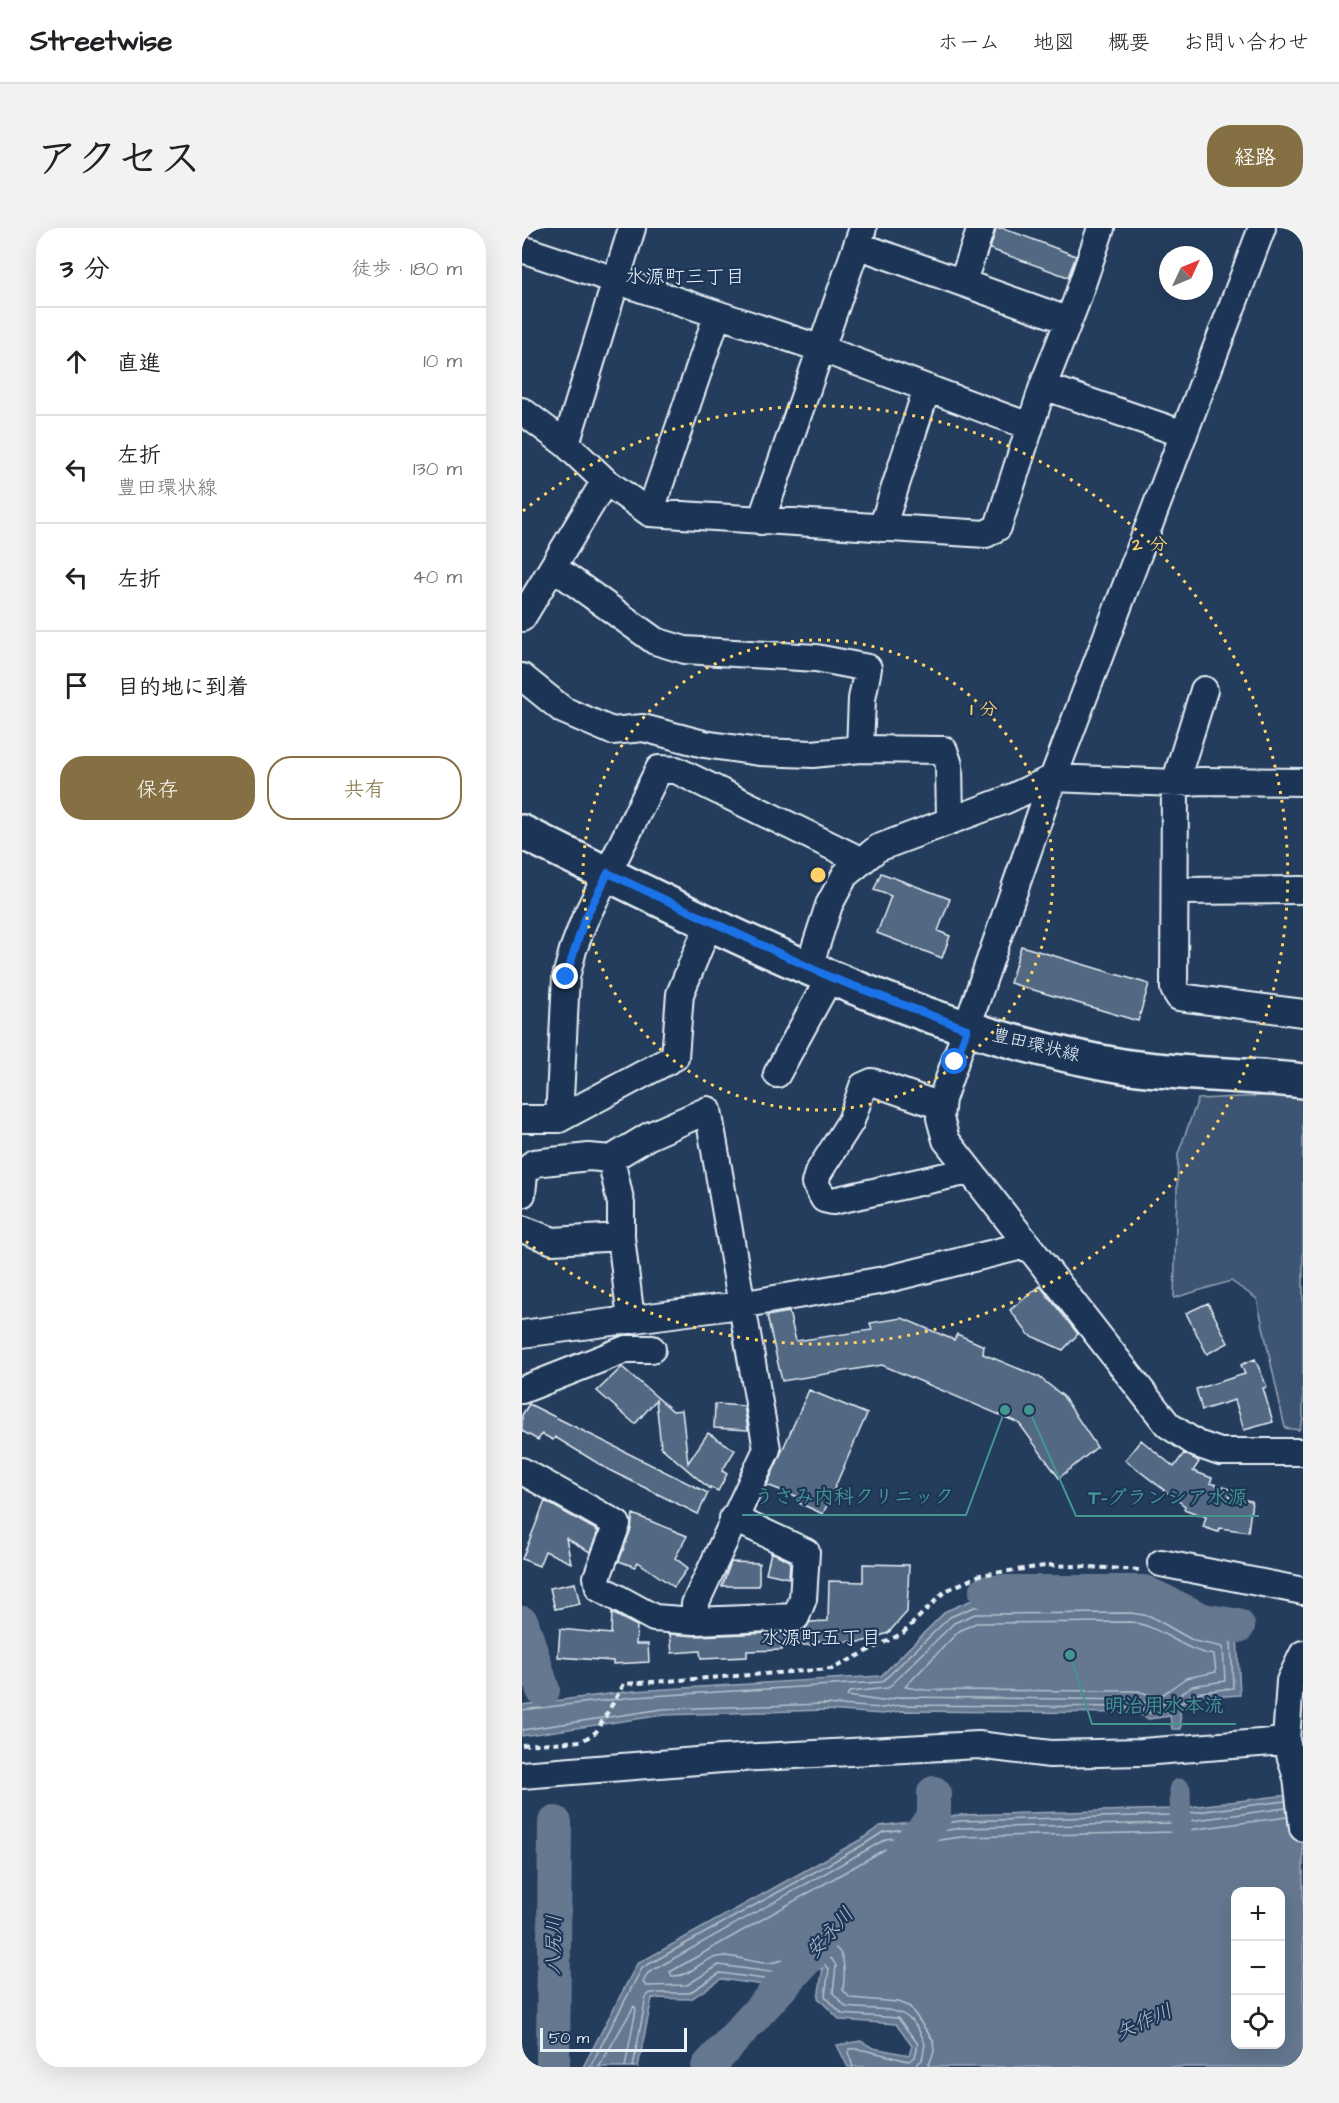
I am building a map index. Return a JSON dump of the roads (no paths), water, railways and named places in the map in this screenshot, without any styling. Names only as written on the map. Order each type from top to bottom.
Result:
[{"type":"main road","name":"豊田環状線","points":[[522,831],[820,972],[967,1029],[1122,1065],[1303,1081]]},
{"type":"street","points":[[566,444],[632,228]]},
{"type":"street","points":[[963,281],[981,228]]},
{"type":"street","points":[[522,411],[566,444],[605,481],[650,513],[986,534],[998,527],[1029,426],[1101,228]]},
{"type":"street","points":[[1262,228],[1053,778],[941,1106],[940,1118],[946,1140],[969,1171],[1168,1425],[1197,1444],[1220,1452],[1303,1452]]},
{"type":"street","points":[[761,521],[860,236],[963,281],[1067,320]]},
{"type":"street","points":[[522,249],[717,316],[822,349],[1029,426]]},
{"type":"street","points":[[650,513],[717,316]]},
{"type":"street","points":[[1043,386],[1184,434]]},
{"type":"street","points":[[882,528],[927,388]]},
{"type":"street","points":[[522,618],[605,481]]},
{"type":"street","points":[[553,567],[655,641],[684,650],[816,658],[868,668],[862,699],[860,749]]},
{"type":"street","points":[[522,677],[563,710],[612,731],[643,728],[704,744],[759,752],[813,754],[860,749],[944,750],[949,765],[951,819]]},
{"type":"street","points":[[1204,690],[1175,783],[1174,988],[1179,997],[1303,1013]]},
{"type":"street","points":[[559,1119],[566,977],[584,921],[659,769],[676,770],[862,861]]},
{"type":"street","points":[[777,1074],[820,972],[829,905],[845,875],[878,848],[1006,800],[1053,778],[1175,783],[1303,782]]},
{"type":"street","points":[[1176,891],[1303,890]]},
{"type":"street","points":[[522,1119],[559,1119],[675,1057],[680,994],[710,921]]},
{"type":"street","points":[[941,1106],[872,1082],[863,1086],[857,1110],[818,1173],[815,1183],[824,1198],[833,1201],[969,1171]]},
{"type":"street","points":[[522,1194],[524,1174],[534,1163],[589,1157],[611,1159],[649,1136],[708,1110],[740,1305],[767,1449],[695,1604],[695,1621]]},
{"type":"street","points":[[611,1159],[621,1204],[621,1237],[631,1320]]},
{"type":"street","points":[[522,1229],[553,1241],[621,1237]]},
{"type":"street","points":[[522,1334],[740,1305],[884,1280],[1026,1245]]},
{"type":"street","points":[[522,1390],[627,1350],[652,1349]]},
{"type":"street","points":[[522,1471],[617,1524],[597,1577],[599,1588],[654,1618],[695,1621],[796,1617],[803,1599],[806,1552],[733,1518]]},
{"type":"street","points":[[1152,1567],[1303,1591]]},
{"type":"street","points":[[1303,1654],[1290,1681],[1286,1741],[1297,1778],[1303,1828]]},
{"type":"street","points":[[522,1775],[711,1760],[978,1745],[1050,1754],[1142,1752],[1286,1741]]},
{"type":"water","points":[[972,1600],[1132,1600],[1154,1603],[1190,1624],[1210,1632],[1237,1634],[1240,1695],[1196,1698],[1180,1709],[1181,1729],[1172,1729],[1170,1716],[1149,1719],[1137,1713],[900,1711],[883,1714],[825,1710],[664,1715],[522,1736],[522,1705],[633,1691],[881,1676],[946,1611]]},
{"type":"water","name":"矢作川","points":[[1303,1793],[1303,2067],[848,2067],[837,2045],[861,2041],[873,2048],[909,2055],[912,2046],[896,2024],[840,2020],[818,1998],[823,1968],[771,1986],[721,1979],[691,1999],[652,1998],[638,2067],[583,2067],[637,1964],[860,1840],[880,1826],[959,1815],[1173,1809]]},
{"type":"waterway","name":"安永川","points":[[986,1592],[1144,1592],[1203,1620],[1238,1626]]},
{"type":"waterway","name":"八尻川","points":[[522,1623],[543,1690]]},
{"type":"waterway","points":[[1180,1789],[1181,1837]]},
{"type":"waterway","name":"安永川","points":[[902,1853],[934,1818],[934,1793]]},
{"type":"waterway","name":"八尻川","points":[[553,2067],[555,1823]]},
{"type":"waterway","name":"安永川","points":[[708,2067],[818,1946]]},
{"type":"place","name":"うさみ内科クリニック","points":[[1005,1410]]},
{"type":"place","name":"T-グランシア水源","points":[[1029,1410]]},
{"type":"place","name":"明治用水本流","points":[[1070,1655]]},
{"type":"district","name":"水源町三丁目","points":[[685,277]]},
{"type":"district","name":"水源町五丁目","points":[[821,1638]]}]
